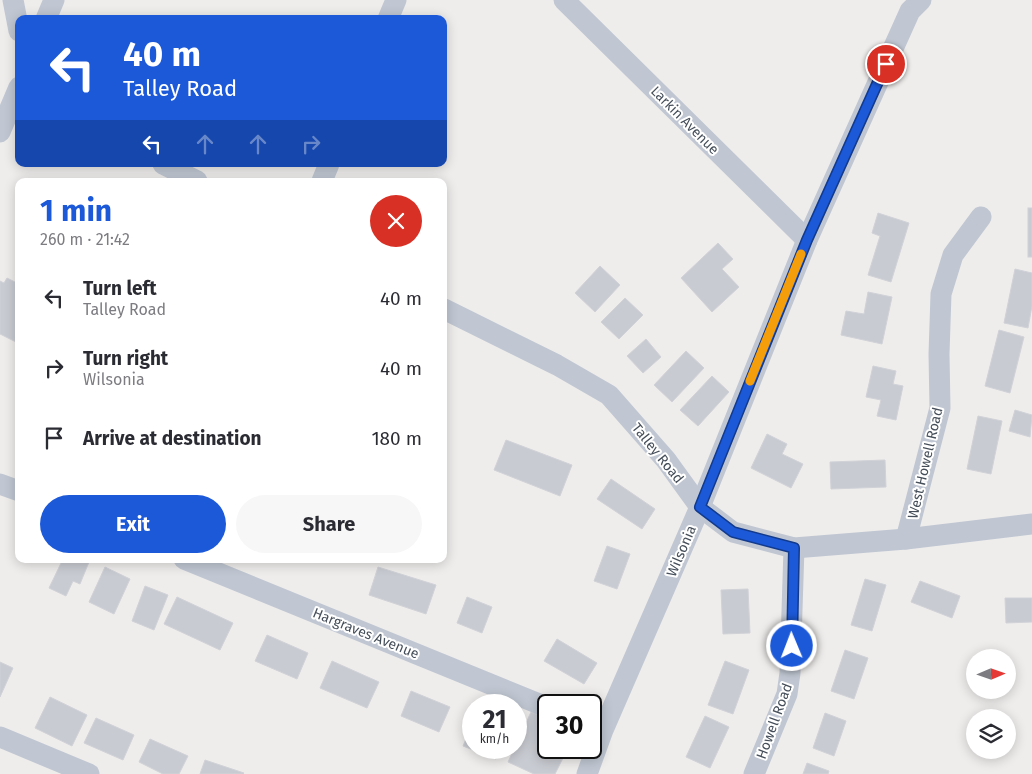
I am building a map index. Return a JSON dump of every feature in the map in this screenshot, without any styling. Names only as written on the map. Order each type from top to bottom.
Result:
[{"type":"street","points":[[13,0],[16,15]]},
{"type":"street","points":[[48,15],[54,0]]},
{"type":"street","points":[[390,15],[396,0]]},
{"type":"street","name":"Larkin Avenue","points":[[564,0],[807,240]]},
{"type":"street","name":"Wilsonia","points":[[602,716],[700,507],[807,240],[910,4]]},
{"type":"street","points":[[0,132],[15,96]]},
{"type":"street","points":[[169,167],[191,178]]},
{"type":"street","name":"West Howell Road","points":[[906,539],[940,408],[941,294],[953,255],[982,217]]},
{"type":"street","name":"Talley Road","points":[[447,310],[557,365],[609,396],[666,460],[700,507],[733,532],[794,548],[906,539],[1032,524]]},
{"type":"street","points":[[0,484],[15,490]]},
{"type":"street","name":"Howell Road","points":[[754,774],[787,694],[790,673],[794,548]]},
{"type":"street","name":"Hargraves Avenue","points":[[194,563],[537,703]]},
{"type":"street","points":[[0,737],[88,774]]},
{"type":"street","name":"Wilsonia","points":[[587,774],[590,759]]},
{"type":"building","points":[[1028,208],[1032,208],[1032,257],[1028,257]]},
{"type":"building","points":[[878,213],[909,223],[891,282],[868,275],[880,236],[872,233]]},
{"type":"building","points":[[718,243],[733,259],[722,269],[739,287],[712,312],[681,278]]},
{"type":"building","points":[[600,266],[620,285],[595,312],[575,293]]},
{"type":"building","points":[[1015,269],[1032,273],[1032,306],[1028,328],[1004,323]]},
{"type":"building","points":[[7,278],[15,282],[15,342],[0,334],[0,281],[4,283]]},
{"type":"building","points":[[868,292],[892,297],[882,344],[841,335],[846,311],[864,314]]},
{"type":"building","points":[[625,298],[643,315],[619,339],[601,322]]},
{"type":"building","points":[[999,330],[1024,337],[1010,393],[985,386]]},
{"type":"building","points":[[646,339],[661,357],[643,373],[627,356]]},
{"type":"building","points":[[686,351],[704,368],[672,402],[654,385]]},
{"type":"building","points":[[873,366],[896,371],[893,384],[903,386],[896,420],[877,416],[881,400],[866,397]]},
{"type":"building","points":[[712,376],[729,392],[698,426],[680,410]]},
{"type":"building","points":[[1015,410],[1032,415],[1030,437],[1009,431]]},
{"type":"building","points":[[978,416],[1002,421],[991,474],[967,469]]},
{"type":"building","points":[[767,434],[787,444],[782,454],[803,464],[791,488],[751,468]]},
{"type":"building","points":[[506,440],[572,465],[560,496],[494,470]]},
{"type":"building","points":[[885,460],[886,487],[831,489],[830,462]]},
{"type":"building","points":[[611,479],[655,509],[642,529],[597,499]]},
{"type":"building","points":[[607,546],[630,554],[617,589],[594,581]]},
{"type":"building","points":[[61,563],[89,563],[80,584],[73,581],[66,596],[49,588]]},
{"type":"building","points":[[105,567],[130,579],[114,614],[89,602]]},
{"type":"building","points":[[378,567],[436,585],[426,614],[369,595]]},
{"type":"building","points":[[865,579],[886,585],[872,631],[851,625]]},
{"type":"building","points":[[920,581],[960,596],[952,618],[911,602]]},
{"type":"building","points":[[145,586],[168,595],[154,630],[132,621]]},
{"type":"building","points":[[748,589],[750,633],[723,634],[721,590]]},
{"type":"building","points":[[177,597],[233,623],[220,650],[164,624]]},
{"type":"building","points":[[467,597],[492,607],[482,633],[457,623]]},
{"type":"building","points":[[1005,598],[1032,598],[1032,622],[1006,623]]},
{"type":"building","points":[[267,635],[308,653],[297,679],[255,661]]},
{"type":"building","points":[[557,639],[597,663],[584,684],[544,661]]},
{"type":"building","points":[[845,650],[868,658],[854,699],[831,691]]},
{"type":"building","points":[[332,661],[379,682],[367,708],[320,688]]},
{"type":"building","points":[[725,661],[749,670],[733,714],[708,705]]},
{"type":"building","points":[[0,662],[13,668],[0,697]]},
{"type":"building","points":[[411,691],[450,707],[439,732],[401,716]]},
{"type":"building","points":[[50,697],[87,715],[72,746],[35,728]]},
{"type":"building","points":[[531,712],[537,715],[537,759],[562,759],[555,774],[534,774],[508,762],[509,759],[527,759],[527,721]]},
{"type":"building","points":[[825,713],[846,721],[834,756],[813,748]]},
{"type":"building","points":[[705,716],[729,727],[710,768],[686,757]]},
{"type":"building","points":[[96,718],[134,735],[123,760],[84,743]]},
{"type":"building","points":[[150,739],[188,756],[179,774],[163,774],[139,762]]},
{"type":"building","points":[[205,760],[244,773],[200,774]]},
{"type":"building","points":[[807,763],[829,771],[828,774],[803,774]]},
{"type":"slow traffic","points":[[750,381],[801,254]]},
{"type":"route","points":[[792,646],[794,548],[733,532],[700,507],[807,240],[886,64]]}]
